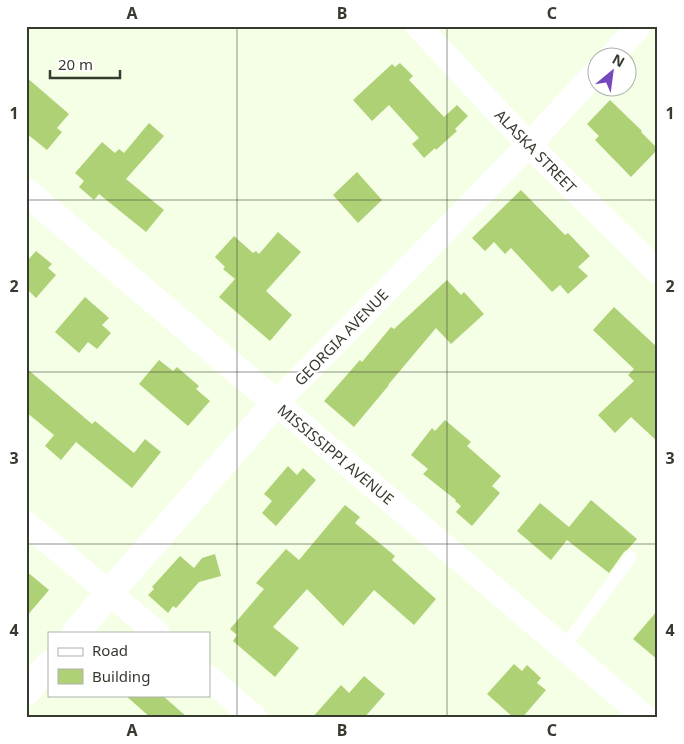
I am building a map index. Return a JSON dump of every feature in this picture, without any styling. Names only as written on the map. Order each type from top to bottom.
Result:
[{"type":"street","name":"ALASKA STREET","points":[[418,26],[529,145],[658,272]]},
{"type":"street","points":[[619,48],[639,26]]},
{"type":"street","name":"GEORGIA AVENUE","points":[[77,632],[276,404],[529,145],[586,83]]},
{"type":"street","name":"MISSISSIPPI AVENUE","points":[[26,192],[646,718]]},
{"type":"street","points":[[26,522],[156,632]]},
{"type":"street","points":[[26,692],[48,666]]},
{"type":"street","points":[[210,679],[255,718]]},
{"type":"lane","points":[[563,648],[631,556]]},
{"type":"building","points":[[400,63],[413,76],[409,80],[444,117],[457,105],[468,116],[455,129],[457,131],[424,158],[412,144],[419,138],[389,105],[372,121],[353,100],[392,64],[395,67]]},
{"type":"building","points":[[26,77],[69,114],[57,128],[62,132],[47,150],[26,133]]},
{"type":"building","points":[[610,100],[658,149],[631,177],[595,140],[599,136],[587,124]]},
{"type":"building","points":[[149,123],[164,136],[126,179],[164,210],[146,232],[99,194],[94,200],[79,187],[84,181],[75,173],[102,142],[115,153],[119,149],[124,153]]},
{"type":"building","points":[[357,172],[382,200],[358,223],[333,195]]},
{"type":"building","points":[[521,190],[565,235],[568,233],[590,256],[578,267],[588,276],[568,294],[560,285],[552,292],[511,248],[505,254],[494,242],[485,251],[472,238]]},
{"type":"building","points":[[278,232],[301,252],[266,291],[292,315],[270,341],[219,297],[235,279],[223,269],[225,267],[215,257],[234,236],[253,253],[256,251],[259,254]]},
{"type":"building","points":[[36,251],[52,264],[48,268],[56,275],[36,298],[26,288],[26,262]]},
{"type":"building","points":[[447,280],[461,295],[464,292],[484,314],[451,344],[436,328],[354,427],[324,401],[360,360],[362,362],[391,327],[394,329]]},
{"type":"building","points":[[85,297],[109,318],[102,325],[111,333],[97,349],[88,342],[79,353],[55,332]]},
{"type":"building","points":[[614,307],[658,348],[658,442],[631,417],[615,433],[598,415],[634,381],[628,375],[634,369],[593,330]]},
{"type":"building","points":[[159,360],[173,371],[177,367],[199,386],[196,389],[210,401],[188,426],[139,384]]},
{"type":"building","points":[[26,368],[92,424],[95,421],[134,453],[145,439],[161,452],[132,488],[76,442],[61,460],[45,446],[54,435],[26,412]]},
{"type":"building","points":[[445,420],[471,442],[467,446],[501,476],[492,486],[500,493],[472,526],[456,512],[461,506],[456,500],[423,474],[428,469],[411,455],[432,428],[435,431]]},
{"type":"building","points":[[288,466],[297,475],[303,468],[316,480],[276,526],[262,513],[272,501],[264,494]]},
{"type":"building","points":[[591,500],[637,539],[624,552],[609,573],[567,540],[551,560],[517,531],[540,503],[569,527]]},
{"type":"building","points":[[345,505],[360,517],[355,523],[395,556],[392,560],[436,599],[414,625],[374,590],[343,626],[307,589],[273,627],[299,648],[275,677],[233,641],[237,635],[230,629],[264,589],[256,583],[286,549],[299,560]]},
{"type":"building","points":[[215,554],[221,576],[199,582],[176,608],[173,606],[168,613],[148,595],[154,589],[152,587],[180,556],[194,568],[202,558]]},
{"type":"building","points":[[26,571],[49,590],[26,617]]},
{"type":"building","points":[[658,610],[658,660],[633,639]]},
{"type":"building","points":[[514,664],[522,671],[527,665],[541,678],[537,683],[546,690],[522,718],[514,718],[487,694]]},
{"type":"building","points":[[364,676],[385,694],[364,718],[312,718],[341,685],[349,693]]},
{"type":"building","points":[[126,696],[163,696],[188,718],[151,718]]}]
